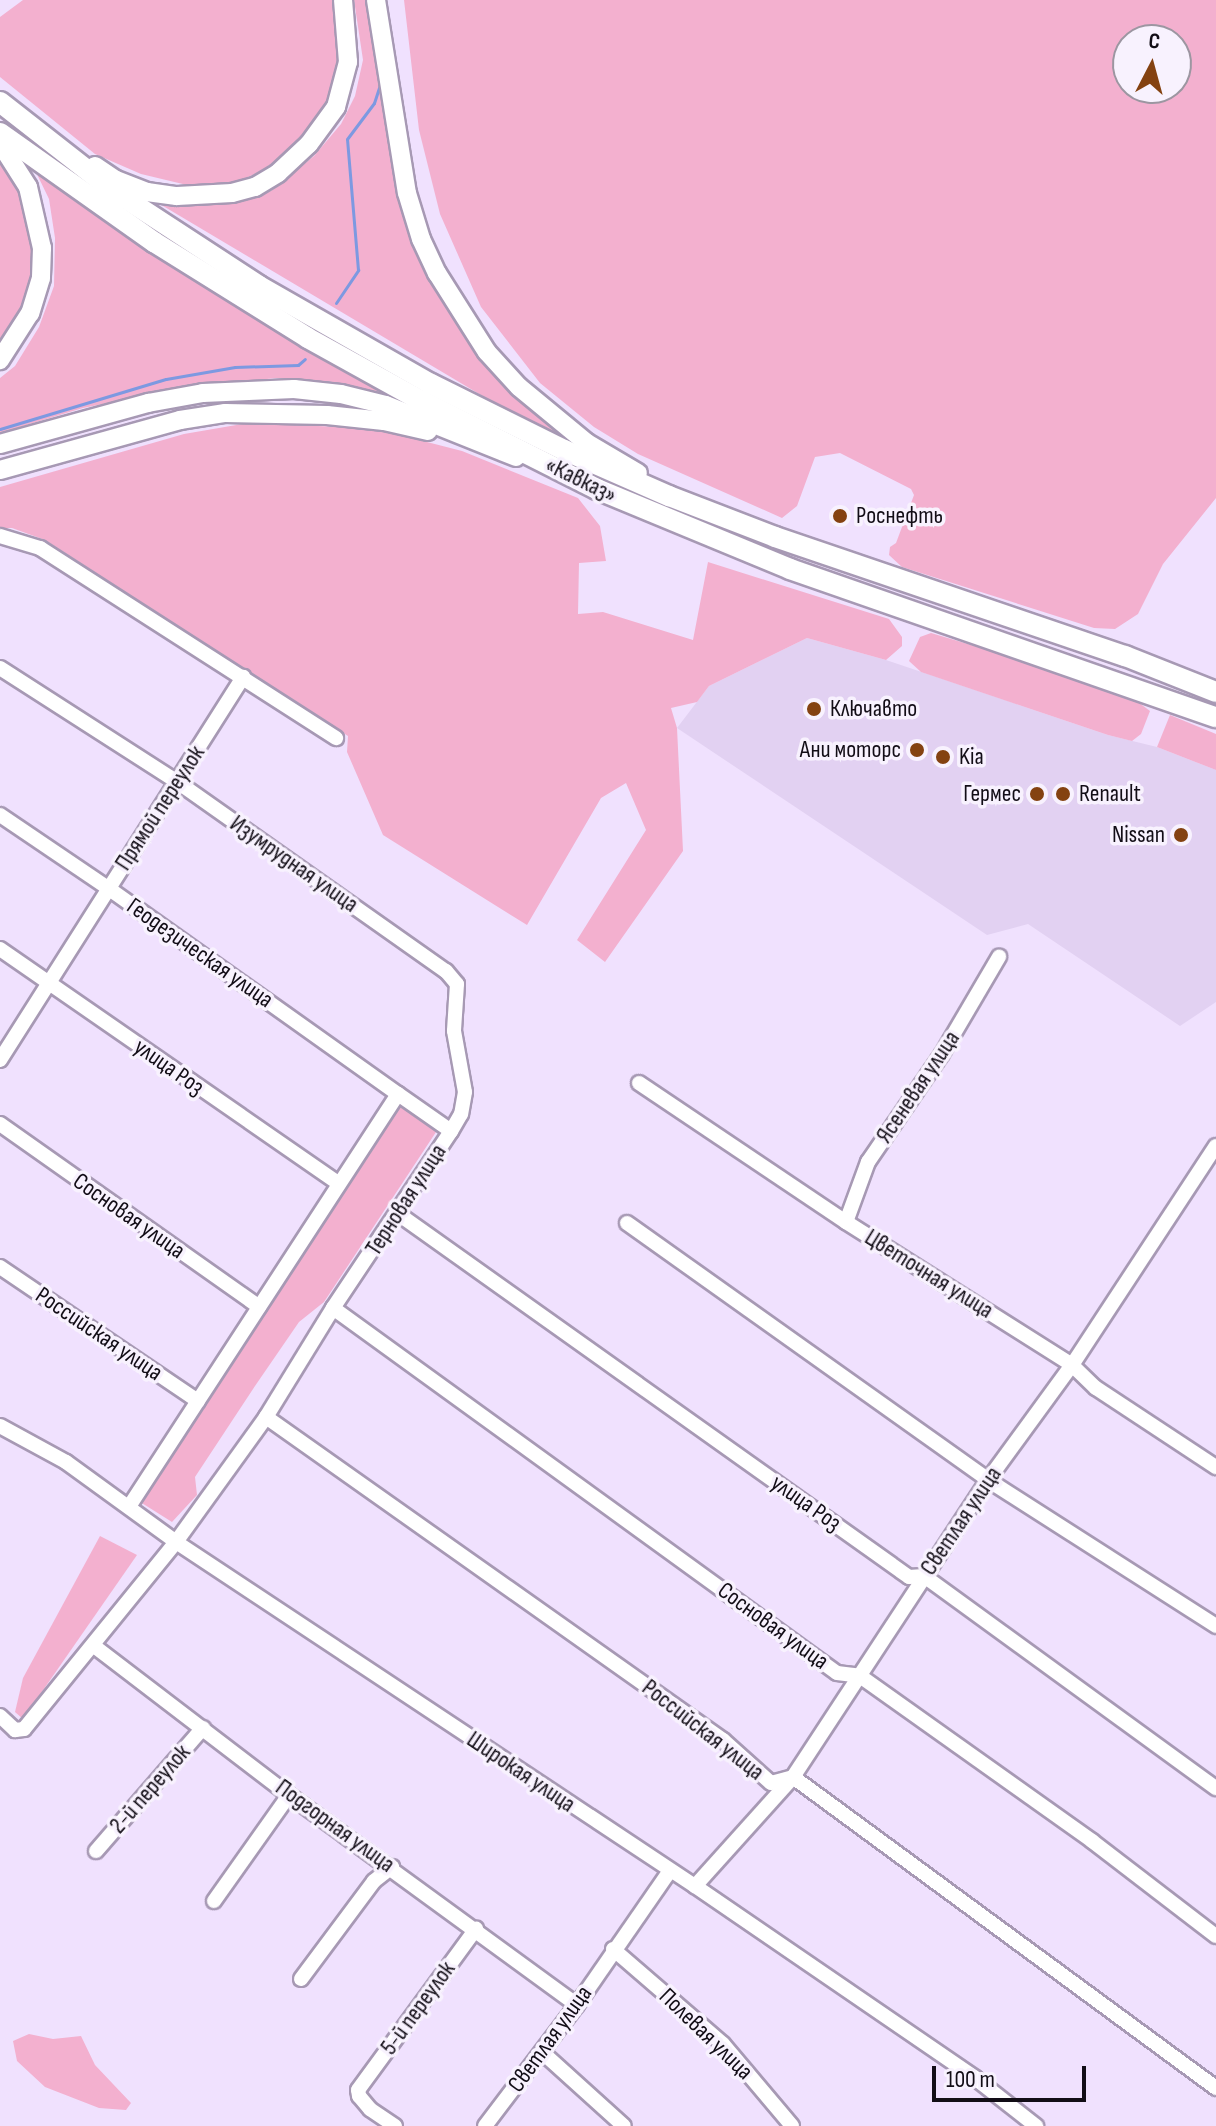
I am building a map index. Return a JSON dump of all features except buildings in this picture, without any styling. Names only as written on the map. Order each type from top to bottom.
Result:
[{"type":"highway","name":"«Кавказ»","points":[[0,102],[126,199],[337,332],[431,384],[564,450],[729,520],[1125,656],[1216,694]]},
{"type":"highway","name":"«Кавказ»","points":[[0,133],[154,242],[308,338],[420,400],[597,489],[790,569],[1216,715]]},
{"type":"highway","points":[[933,592],[965,608],[1098,653],[1105,660],[1095,665],[1031,645],[999,640]]},
{"type":"highway","points":[[1216,694],[1159,675],[1151,679],[1157,689],[1216,715]]},
{"type":"main road","points":[[20,119],[116,180],[147,192],[209,197],[255,187],[278,173],[309,144],[336,107],[348,62],[343,0]]},
{"type":"main road","points":[[376,0],[407,193],[421,239],[464,320],[519,387],[587,443],[729,520]]},
{"type":"main road","points":[[0,143],[28,187],[42,248],[41,278],[30,313],[0,360]]},
{"type":"main road","points":[[0,444],[148,403],[203,393],[294,389],[341,394],[386,405],[597,489]]},
{"type":"main road","points":[[0,470],[180,420],[225,413],[276,412],[384,421],[431,432],[597,489]]},
{"type":"street","points":[[0,536],[40,548],[336,738]]},
{"type":"street","name":"Изумрудная улица","points":[[0,668],[179,783],[457,984],[454,1031],[465,1092],[461,1114],[451,1131]]},
{"type":"street","name":"Прямой переулок","points":[[0,1060],[108,888],[179,783],[243,677]]},
{"type":"street","name":"Геодезическая улица","points":[[0,815],[398,1094]]},
{"type":"street","name":"улица Роз","points":[[0,949],[339,1184]]},
{"type":"street","name":"Ясеневая улица","points":[[846,1222],[868,1162],[942,1054],[999,957]]},
{"type":"street","name":"Цветочная улица","points":[[639,1083],[846,1222],[1072,1365],[1096,1388],[1216,1467]]},
{"type":"street","points":[[129,1507],[398,1094]]},
{"type":"street","name":"Терновая улица","points":[[0,1716],[15,1730],[24,1729],[176,1542],[266,1417],[333,1308],[451,1131],[398,1094]]},
{"type":"street","name":"Сосновая улица","points":[[0,1124],[259,1307]]},
{"type":"street","name":"Светлая улица","points":[[695,1886],[793,1777],[988,1480],[1072,1365],[1216,1146]]},
{"type":"street","name":"улица Роз","points":[[397,1213],[509,1289],[909,1577],[924,1576],[1216,1788]]},
{"type":"street","points":[[627,1223],[988,1480],[1216,1626]]},
{"type":"street","name":"Российская улица","points":[[0,1267],[198,1401]]},
{"type":"street","name":"Сосновая улица","points":[[333,1308],[837,1673],[860,1676],[1092,1841],[1216,1936]]},
{"type":"street","name":"Российская улица","points":[[266,1417],[723,1740],[771,1783],[793,1777],[1216,2088]]},
{"type":"street","name":"Широкая улица","points":[[0,1426],[66,1462],[176,1542],[669,1872],[695,1886],[975,2078],[1036,2126]]},
{"type":"street","name":"Подгорная улица","points":[[94,1646],[289,1795],[392,1867],[577,2005]]},
{"type":"street","name":"2-й переулок","points":[[96,1851],[203,1728]]},
{"type":"street","points":[[214,1901],[289,1795]]},
{"type":"street","points":[[301,1979],[374,1881],[392,1867]]},
{"type":"street","name":"Светлая улица","points":[[485,2126],[577,2005],[669,1872]]},
{"type":"street","name":"5-й переулок","points":[[395,2126],[359,2096],[360,2086],[476,1929]]},
{"type":"street","name":"Полевая улица","points":[[613,1949],[723,2044],[792,2126]]},
{"type":"street","points":[[542,2052],[624,2126]]},
{"type":"shaded area","points":[[23,0],[335,0],[338,67],[327,105],[307,133],[287,153],[260,172],[228,185],[187,185],[141,174],[95,154],[0,77],[0,17]]},
{"type":"shaded area","points":[[354,0],[372,0],[400,189],[462,329],[572,441],[491,401],[148,197],[222,201],[271,191],[314,156],[341,124],[355,96],[363,60]]},
{"type":"shaded area","points":[[404,0],[1216,0],[1216,498],[1163,564],[1138,614],[1115,629],[1094,628],[902,567],[889,555],[914,495],[911,489],[840,453],[815,457],[797,506],[782,518],[638,454],[594,427],[540,383],[481,307],[440,214],[419,130]]},
{"type":"shaded area","points":[[0,156],[20,187],[37,233],[37,274],[25,317],[0,354]]},
{"type":"shaded area","points":[[33,166],[400,399],[333,382],[277,378],[186,387],[83,408],[0,433],[0,378],[15,366],[39,327],[54,286],[55,238],[49,199]]},
{"type":"shaded area","points":[[248,423],[365,428],[388,432],[462,451],[578,498],[600,526],[606,561],[579,563],[578,614],[603,612],[693,640],[708,562],[889,619],[902,637],[902,646],[886,660],[807,638],[709,686],[697,702],[671,708],[677,728],[683,851],[605,962],[577,940],[646,830],[626,783],[601,798],[527,925],[383,835],[347,752],[348,736],[45,540],[12,528],[0,528],[0,487],[184,434]]},
{"type":"shaded area","points":[[931,633],[1122,690],[1150,711],[1141,734],[1132,741],[1108,735],[921,672],[909,661],[920,637]]},
{"type":"shaded area","points":[[807,638],[886,660],[1108,735],[1157,747],[1216,770],[1216,1002],[1180,1026],[1028,924],[987,935],[677,728],[709,686]]},
{"type":"shaded area","points":[[1170,715],[1216,734],[1216,770],[1157,747]]},
{"type":"shaded area","points":[[401,1104],[438,1129],[324,1302],[299,1322],[255,1386],[195,1477],[197,1495],[172,1522],[137,1500]]},
{"type":"shaded area","points":[[100,1536],[137,1555],[23,1719],[15,1712],[23,1678]]},
{"type":"shaded area","points":[[29,2034],[53,2039],[81,2036],[95,2065],[131,2103],[126,2110],[99,2108],[45,2087],[17,2061],[13,2041]]},
{"type":"waterway","points":[[336,303],[358,270],[347,139],[374,103],[380,84],[375,51]]},
{"type":"waterway","points":[[0,429],[166,379],[235,367],[298,365],[305,359]]},
{"type":"place","name":"Роснефть","points":[[840,516]]},
{"type":"place","name":"Ключавто","points":[[814,709]]},
{"type":"place","name":"Ани моторс","points":[[917,750]]},
{"type":"place","name":"Kia","points":[[943,757]]},
{"type":"place","name":"Гермес","points":[[1037,794]]},
{"type":"place","name":"Renault","points":[[1063,794]]},
{"type":"place","name":"Nissan","points":[[1181,835]]}]
